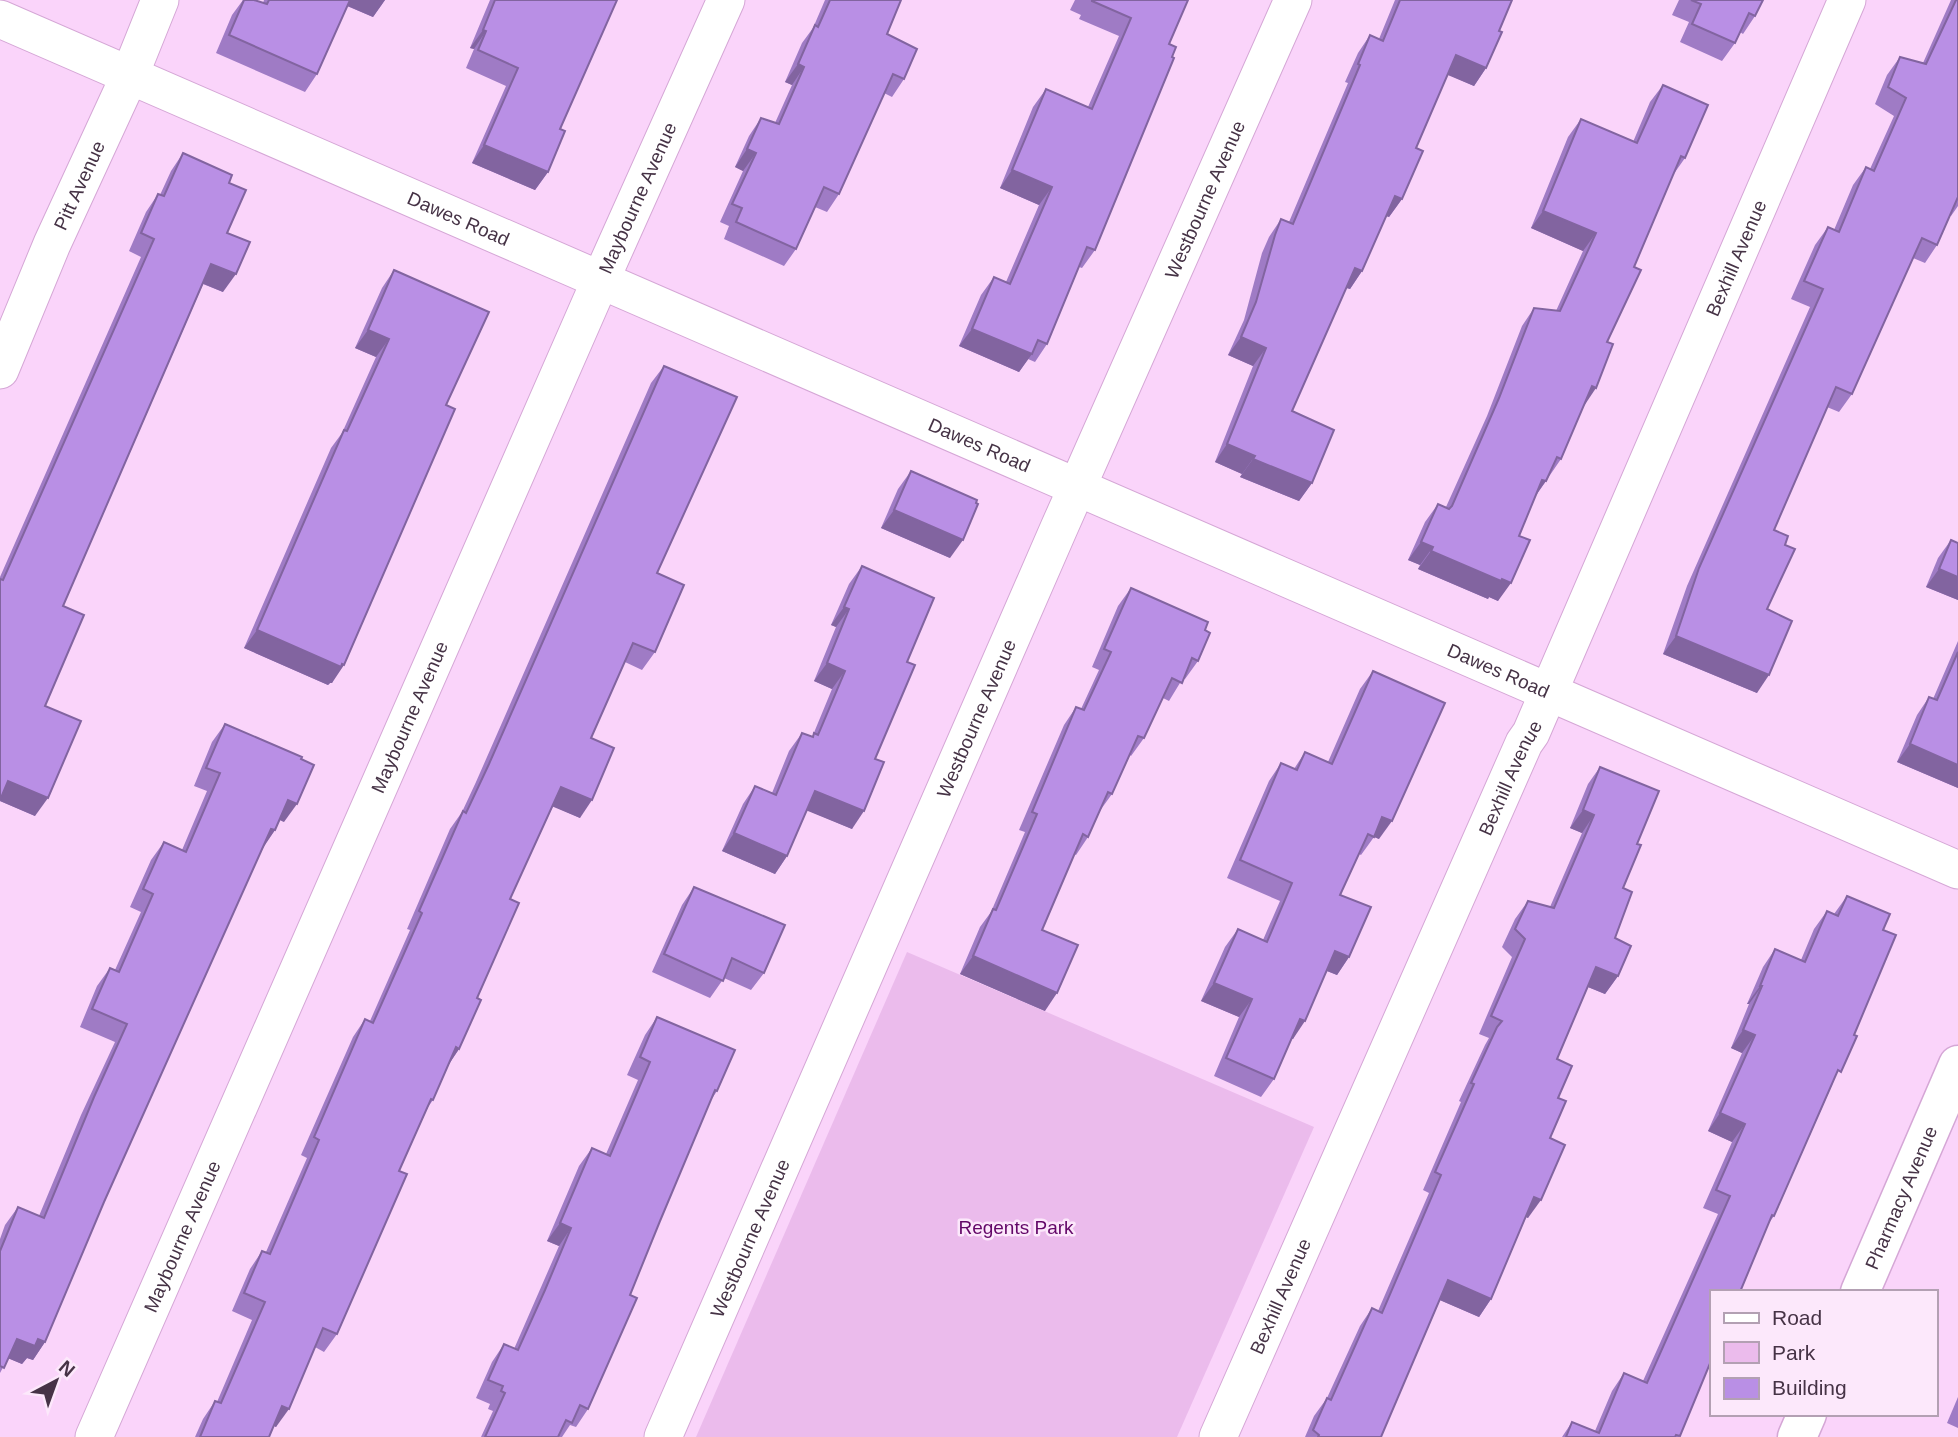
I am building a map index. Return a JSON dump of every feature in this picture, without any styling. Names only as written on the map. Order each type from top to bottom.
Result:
[{"type":"street","name":"Pitt Avenue","points":[[0,370],[52,244],[129,77],[160,0]]},
{"type":"street","name":"Maybourne Avenue","points":[[94,1437],[601,279],[726,0]]},
{"type":"street","name":"Westbourne Avenue","points":[[663,1437],[1293,0]]},
{"type":"street","name":"Bexhill Avenue","points":[[1218,1437],[1548,691],[1847,0]]},
{"type":"street","name":"Dawes Road","points":[[0,19],[1958,870]]},
{"type":"street","name":"Pharmacy Avenue","points":[[1861,1290],[1958,1065]]},
{"type":"street","points":[[1797,1437],[1806,1416]]},
{"type":"green space","name":"Regents Park","points":[[907,952],[1314,1127],[1177,1437],[696,1437]]},
{"type":"building","points":[[244,0],[267,4],[269,0],[350,0],[317,74],[229,35]]},
{"type":"building","points":[[495,0],[617,0],[560,129],[565,131],[548,172],[484,145],[518,68],[478,50]]},
{"type":"building","points":[[830,0],[901,0],[887,34],[917,49],[904,79],[893,74],[839,194],[824,187],[796,249],[736,222],[742,208],[732,204],[756,153],[747,149],[761,118],[779,124],[804,67],[798,64],[815,25],[818,27]]},
{"type":"building","points":[[1092,0],[1188,0],[1169,44],[1176,47],[1172,57],[1174,58],[1095,250],[1087,247],[1047,344],[1038,340],[1032,354],[972,329],[994,277],[1010,284],[1052,187],[1012,170],[1046,89],[1092,109],[1131,18]]},
{"type":"building","points":[[1400,0],[1512,0],[1486,68],[1456,55],[1416,148],[1423,151],[1402,199],[1395,196],[1362,271],[1355,268],[1292,411],[1334,430],[1312,483],[1253,459],[1255,456],[1227,444],[1266,348],[1241,337],[1256,302],[1281,219],[1293,224],[1370,35],[1383,41]]},
{"type":"building","points":[[1691,0],[1763,0],[1755,16],[1749,13],[1735,43],[1692,24],[1701,4]]},
{"type":"building","points":[[1956,0],[1958,197],[1937,245],[1922,238],[1852,394],[1836,387],[1774,530],[1788,536],[1785,545],[1795,549],[1767,609],[1792,621],[1769,675],[1676,636],[1699,568],[1823,289],[1804,281],[1828,227],[1839,232],[1866,167],[1874,171],[1906,98],[1888,87],[1900,57],[1926,64]]},
{"type":"building","points":[[1663,85],[1708,105],[1685,158],[1681,156],[1634,267],[1641,270],[1607,342],[1613,344],[1596,388],[1592,386],[1561,459],[1557,457],[1546,481],[1542,480],[1519,536],[1530,540],[1511,583],[1502,579],[1501,581],[1431,551],[1433,547],[1421,542],[1438,504],[1449,509],[1452,506],[1534,308],[1560,311],[1596,233],[1543,211],[1581,119],[1637,143]]},
{"type":"building","points":[[183,153],[232,175],[229,183],[246,190],[227,233],[250,242],[236,274],[211,264],[63,606],[84,615],[45,706],[81,721],[48,798],[8,781],[0,800],[0,579],[3,580],[154,239],[141,233],[158,194],[164,196]]},
{"type":"building","points":[[394,270],[489,312],[446,405],[455,409],[341,667],[257,630],[344,430],[347,431],[389,339],[368,330]]},
{"type":"building","points":[[664,366],[737,397],[657,573],[684,585],[655,652],[633,643],[591,738],[614,748],[592,800],[561,787],[510,899],[519,903],[477,998],[481,1000],[459,1049],[456,1047],[433,1100],[431,1099],[399,1171],[407,1174],[337,1334],[323,1328],[289,1409],[282,1406],[269,1437],[200,1437],[215,1401],[221,1403],[265,1302],[244,1293],[262,1251],[270,1254],[319,1140],[314,1137],[365,1019],[373,1023],[422,913],[419,911],[463,811],[466,813],[489,764]]},
{"type":"building","points":[[911,471],[977,500],[978,504],[963,540],[894,510]]},
{"type":"building","points":[[1951,540],[1958,543],[1958,577],[1939,569]]},
{"type":"building","points":[[862,566],[934,598],[907,662],[915,665],[875,759],[884,762],[864,811],[815,791],[787,856],[734,833],[755,786],[776,795],[802,733],[813,737],[814,733],[818,735],[845,671],[827,663],[849,609],[844,607]]},
{"type":"building","points":[[1131,588],[1208,622],[1205,630],[1210,633],[1198,661],[1192,658],[1182,683],[1172,678],[1144,738],[1138,736],[1112,794],[1108,792],[1088,837],[1083,834],[1042,930],[1078,945],[1057,993],[973,956],[1037,814],[1032,812],[1076,707],[1084,710],[1111,652],[1104,649]]},
{"type":"building","points":[[1958,652],[1958,765],[1910,744],[1929,697],[1937,700]]},
{"type":"building","points":[[1373,671],[1445,703],[1392,821],[1382,817],[1374,837],[1368,834],[1340,895],[1371,907],[1349,957],[1335,951],[1305,1021],[1300,1019],[1274,1079],[1226,1058],[1252,999],[1214,983],[1238,929],[1267,942],[1292,883],[1240,860],[1281,763],[1297,770],[1305,752],[1332,764]]},
{"type":"building","points":[[225,724],[302,757],[301,759],[314,765],[297,804],[288,800],[275,830],[271,829],[104,1202],[45,1342],[38,1339],[35,1346],[17,1339],[4,1368],[0,1366],[0,1251],[18,1207],[44,1218],[127,1024],[92,1009],[110,968],[119,972],[153,894],[143,889],[164,842],[186,852],[220,773],[206,768]]},
{"type":"building","points":[[1600,767],[1659,791],[1637,844],[1641,845],[1623,888],[1632,892],[1615,938],[1631,946],[1618,976],[1596,967],[1557,1059],[1572,1066],[1558,1098],[1566,1101],[1550,1138],[1565,1145],[1541,1200],[1534,1197],[1491,1299],[1448,1280],[1381,1437],[1318,1437],[1313,1430],[1327,1398],[1331,1400],[1372,1308],[1382,1313],[1441,1175],[1435,1172],[1474,1084],[1471,1083],[1502,1021],[1491,1016],[1525,939],[1515,929],[1528,901],[1554,908],[1594,815],[1583,810]]},
{"type":"building","points":[[694,887],[785,925],[764,973],[732,958],[723,981],[664,954]]},
{"type":"building","points":[[1847,896],[1890,914],[1883,930],[1896,935],[1854,1035],[1857,1036],[1841,1072],[1838,1070],[1741,1290],[1710,1290],[1710,1363],[1680,1436],[1566,1437],[1572,1422],[1599,1433],[1624,1373],[1647,1383],[1730,1196],[1716,1190],[1745,1124],[1720,1113],[1755,1035],[1743,1030],[1775,949],[1805,962],[1827,911],[1838,916]]},
{"type":"building","points":[[657,1017],[735,1050],[717,1091],[715,1090],[630,1295],[637,1298],[588,1409],[580,1405],[572,1423],[566,1420],[558,1437],[485,1437],[505,1393],[501,1391],[503,1386],[488,1380],[504,1344],[518,1350],[545,1290],[571,1228],[560,1223],[592,1148],[610,1156],[650,1062],[640,1057]]}]
